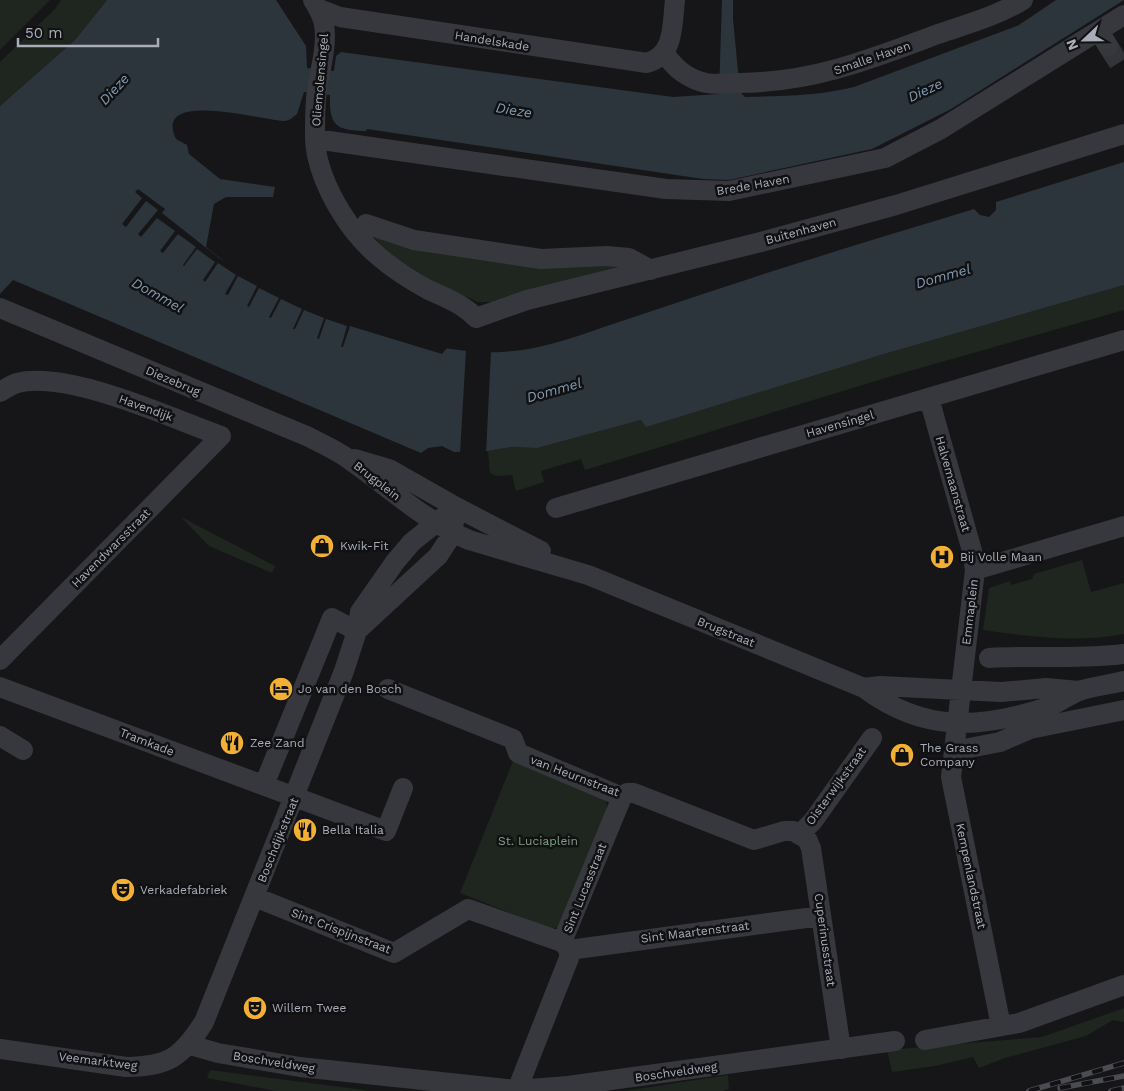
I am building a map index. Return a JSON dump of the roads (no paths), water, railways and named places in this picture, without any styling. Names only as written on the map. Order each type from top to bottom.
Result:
[{"type":"street","points":[[664,53],[671,36],[676,0]]},
{"type":"street","name":"Smalle Haven","points":[[664,53],[684,74],[707,83],[749,83],[812,76],[844,68],[997,13],[1023,0]]},
{"type":"street","name":"Handelskade","points":[[316,4],[340,17],[635,62],[657,60],[664,53]]},
{"type":"street","name":"Oliemolensingel","points":[[316,4],[324,24],[321,67],[316,100],[315,139],[321,166],[334,200],[351,227],[386,264],[405,277],[461,304],[476,318]]},
{"type":"street","name":"Brede Haven","points":[[315,139],[666,189],[729,191],[885,158],[934,133],[1103,39],[1124,15]]},
{"type":"street","name":"Buitenhaven","points":[[476,318],[527,300],[651,270],[896,205],[1124,134]]},
{"type":"street","points":[[366,224],[414,240],[541,259],[607,256],[629,258],[651,270]]},
{"type":"street","name":"Diezebrug","points":[[0,308],[310,438],[346,457]]},
{"type":"street","name":"Havensingel","points":[[556,508],[1124,340]]},
{"type":"street","name":"Havendijk","points":[[0,392],[16,384],[36,381],[69,385],[119,398],[221,436]]},
{"type":"street","name":"Halvemaanstraat","points":[[929,398],[972,550],[975,570]]},
{"type":"street","name":"Havendwarsstraat","points":[[0,660],[221,436]]},
{"type":"street","name":"Brugplein","points":[[346,457],[375,463],[464,511]]},
{"type":"street","name":"Brugplein","points":[[346,457],[434,524],[469,540],[521,554]]},
{"type":"street","points":[[434,524],[464,511]]},
{"type":"street","points":[[453,533],[464,511]]},
{"type":"street","name":"Brugstraat","points":[[464,511],[588,575]]},
{"type":"street","name":"Boschdijkstraat","points":[[190,1045],[204,1022],[296,796],[344,671],[357,631],[360,612],[395,562],[412,542],[434,524]]},
{"type":"street","name":"Emmaplein","points":[[957,725],[975,570],[1124,526]]},
{"type":"street","name":"Boschdijkstraat","points":[[357,631],[438,556],[453,533]]},
{"type":"street","name":"Brugstraat","points":[[521,554],[588,575],[864,688]]},
{"type":"street","points":[[264,785],[332,618],[357,631]]},
{"type":"street","points":[[988,658],[1030,656],[1080,658],[1124,654]]},
{"type":"street","points":[[864,688],[879,699],[912,714],[934,722],[957,725],[983,722],[1050,706],[1079,691],[1124,682]]},
{"type":"street","name":"Tramkade","points":[[0,687],[386,831],[403,788]]},
{"type":"street","points":[[864,688],[1001,692],[1046,688],[1079,691]]},
{"type":"street","name":"van Heurnstraat","points":[[388,689],[513,739],[518,753],[622,797],[627,792],[634,793],[754,840],[784,831],[800,834]]},
{"type":"street","points":[[954,751],[1000,742],[1030,729],[1124,710]]},
{"type":"street","name":"Kempenlandstraat","points":[[957,725],[951,777],[1001,1026]]},
{"type":"street","points":[[0,736],[23,750]]},
{"type":"street","name":"Oisterwijkstraat","points":[[800,834],[813,821],[872,738]]},
{"type":"street","name":"Sint Lucasstraat","points":[[517,1090],[570,958],[566,946],[622,797]]},
{"type":"street","name":"Cuperinusstraat","points":[[800,834],[806,839],[811,848],[841,1049]]},
{"type":"street","name":"Sint Crispijnstraat","points":[[255,897],[394,953],[468,909],[566,946]]},
{"type":"street","name":"Sint Maartenstraat","points":[[566,946],[821,916]]},
{"type":"street","points":[[925,1040],[1019,1023],[1124,985]]},
{"type":"street","name":"Boschveldweg","points":[[190,1045],[218,1053],[300,1067],[517,1090],[568,1086],[895,1041]]},
{"type":"street","name":"Veemarktweg","points":[[0,1049],[126,1067],[147,1066],[166,1062],[180,1055],[190,1045]]},
{"type":"water","points":[[107,0],[276,0],[306,46],[307,68],[334,71],[336,56],[341,52],[673,97],[719,94],[722,0],[733,0],[740,92],[745,97],[813,94],[854,87],[1019,25],[1056,0],[1124,0],[951,109],[872,149],[729,180],[703,179],[367,129],[366,131],[342,128],[333,120],[330,95],[304,92],[297,114],[286,121],[237,113],[195,111],[180,114],[173,123],[176,139],[187,145],[189,154],[220,179],[275,187],[273,197],[226,197],[214,204],[206,247],[233,267],[267,287],[305,305],[346,322],[430,345],[468,351],[502,352],[554,343],[766,273],[974,209],[980,215],[989,217],[996,210],[996,202],[1124,162],[1124,285],[884,354],[646,427],[641,420],[537,448],[511,447],[488,451],[454,452],[442,446],[428,448],[421,453],[13,280],[0,294],[0,106],[75,40]]},
{"type":"tunnel","points":[[1108,46],[1124,71]]},
{"type":"railway","points":[[1029,1091],[1124,1063]]},
{"type":"railway","points":[[1060,1088],[1124,1076]]},
{"type":"railway","points":[[1111,1091],[1124,1088]]},
{"type":"place","name":"Kwik-Fit","points":[[322,546]]},
{"type":"place","name":"Bij Volle Maan","points":[[942,557]]},
{"type":"place","name":"Jo van den Bosch","points":[[281,689]]},
{"type":"place","name":"Zee Zand","points":[[232,743]]},
{"type":"place","name":"The Grass Company","points":[[902,755]]},
{"type":"place","name":"Bella Italia","points":[[305,830]]},
{"type":"place","name":"Verkadefabriek","points":[[123,890]]},
{"type":"place","name":"Willem Twee","points":[[255,1008]]},
{"type":"water label","name":"Dieze","points":[[114,89]]},
{"type":"water label","name":"Dieze","points":[[925,90]]},
{"type":"water label","name":"Dieze","points":[[514,110]]},
{"type":"water label","name":"Dommel","points":[[943,276]]},
{"type":"water label","name":"Dommel","points":[[158,295]]},
{"type":"water label","name":"Dommel","points":[[554,390]]},
{"type":"park label","name":"St. Luciaplein","points":[[538,841]]}]
